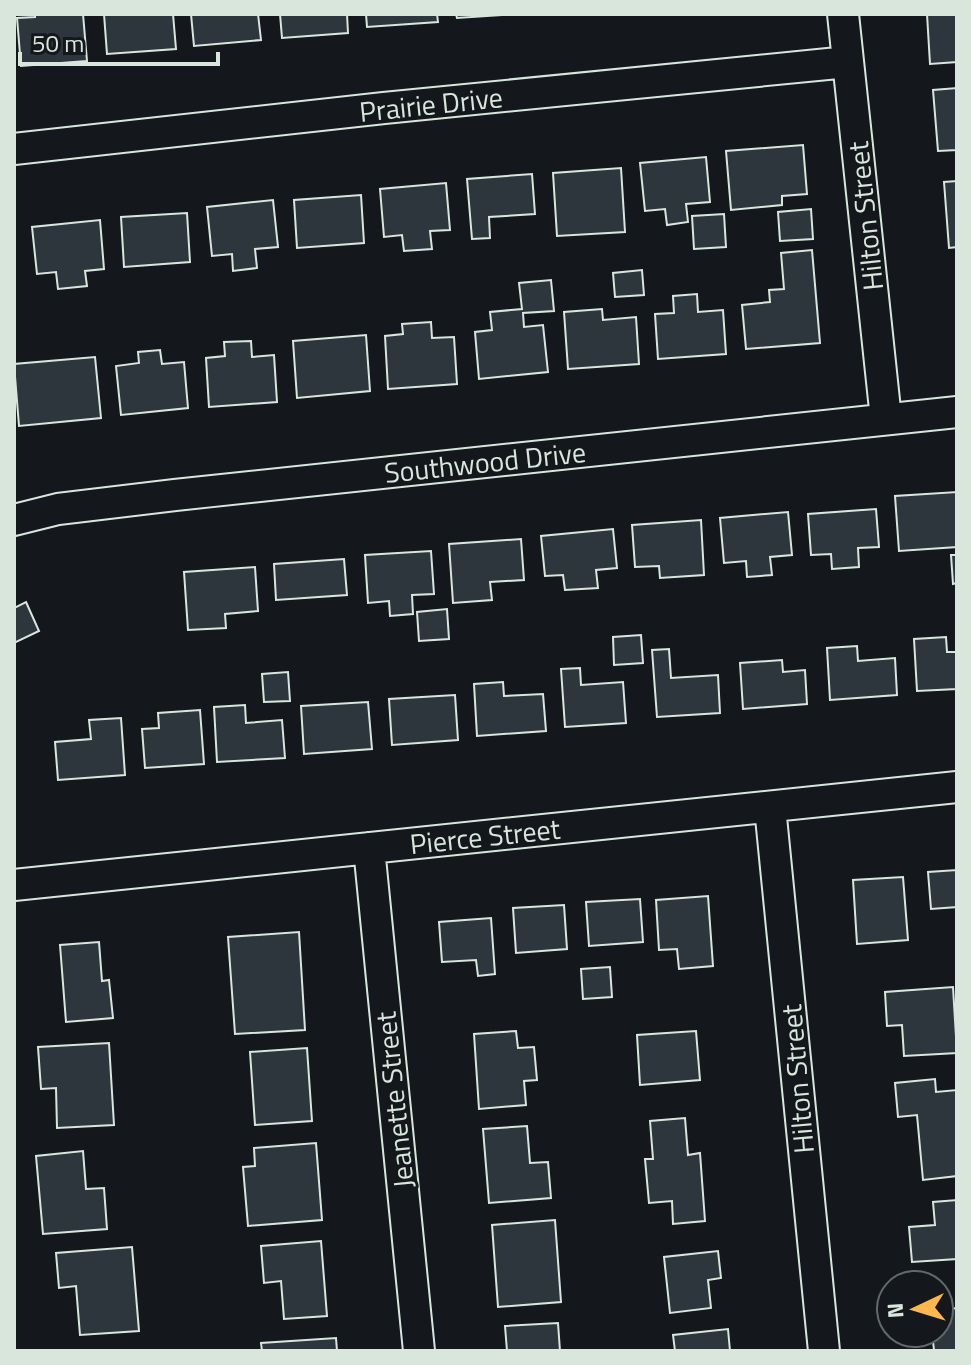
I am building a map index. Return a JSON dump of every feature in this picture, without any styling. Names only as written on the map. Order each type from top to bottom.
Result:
[{"type":"street","name":"Hilton Street","points":[[843,14],[886,419]]},
{"type":"street","name":"Prairie Drive","points":[[14,149],[848,62]]},
{"type":"street","name":"Southwood Drive","points":[[14,520],[58,509],[159,497],[957,412]]},
{"type":"street","name":"Pierce Street","points":[[14,885],[957,787]]},
{"type":"street","name":"Hilton Street","points":[[770,807],[824,1351]]},
{"type":"street","name":"Jeanette Street","points":[[369,848],[419,1351]]},
{"type":"building","points":[[35,14],[83,14],[87,61],[21,66],[17,18],[35,17]]},
{"type":"building","points":[[104,14],[173,14],[176,49],[107,54]]},
{"type":"building","points":[[191,14],[258,14],[261,40],[194,46]]},
{"type":"building","points":[[280,14],[347,14],[348,33],[282,38]]},
{"type":"building","points":[[366,14],[437,14],[438,22],[367,27]]},
{"type":"building","points":[[456,14],[516,14],[457,18]]},
{"type":"building","points":[[927,14],[957,14],[957,62],[930,64]]},
{"type":"building","points":[[957,88],[957,150],[938,151],[933,90]]},
{"type":"building","points":[[803,145],[807,194],[782,196],[782,205],[731,210],[726,151]]},
{"type":"building","points":[[706,157],[710,202],[686,204],[688,222],[667,225],[665,209],[645,211],[640,163]]},
{"type":"building","points":[[621,168],[625,232],[557,236],[553,173]]},
{"type":"building","points":[[532,174],[535,214],[489,217],[490,238],[472,239],[467,179]]},
{"type":"building","points":[[957,181],[957,247],[949,248],[944,182]]},
{"type":"building","points":[[446,183],[450,230],[430,231],[432,249],[404,251],[402,235],[384,237],[380,189]]},
{"type":"building","points":[[361,195],[364,243],[297,248],[294,200]]},
{"type":"building","points":[[273,200],[278,247],[255,249],[257,268],[233,271],[232,254],[212,256],[207,207]]},
{"type":"building","points":[[811,209],[813,239],[780,241],[778,212]]},
{"type":"building","points":[[187,213],[190,262],[124,267],[121,217]]},
{"type":"building","points":[[724,214],[726,247],[694,249],[692,216]]},
{"type":"building","points":[[100,220],[104,269],[85,271],[87,286],[58,289],[56,272],[37,274],[32,227]]},
{"type":"building","points":[[812,250],[820,343],[746,349],[742,305],[770,302],[769,290],[784,289],[781,253]]},
{"type":"building","points":[[642,270],[644,295],[615,297],[613,273]]},
{"type":"building","points":[[551,280],[554,311],[523,313],[524,327],[543,325],[548,372],[479,379],[475,332],[492,330],[490,312],[522,309],[519,283]]},
{"type":"building","points":[[697,294],[698,312],[723,310],[726,354],[658,359],[655,314],[674,313],[673,296]]},
{"type":"building","points":[[602,309],[603,320],[636,317],[639,364],[568,369],[564,312]]},
{"type":"building","points":[[431,322],[432,338],[454,337],[457,384],[388,389],[385,336],[403,334],[402,324]]},
{"type":"building","points":[[366,335],[370,391],[297,398],[293,341]]},
{"type":"building","points":[[251,341],[252,357],[274,355],[277,402],[209,407],[206,358],[225,356],[224,342]]},
{"type":"building","points":[[160,350],[162,364],[184,362],[188,408],[121,415],[116,366],[139,363],[138,352]]},
{"type":"building","points":[[95,357],[101,418],[19,426],[14,364]]},
{"type":"building","points":[[957,492],[957,547],[899,551],[895,496]]},
{"type":"building","points":[[876,509],[879,547],[858,548],[859,567],[832,569],[831,554],[811,555],[808,514]]},
{"type":"building","points":[[788,512],[792,555],[770,557],[772,575],[747,577],[746,561],[724,563],[720,518]]},
{"type":"building","points":[[701,520],[704,575],[660,578],[659,566],[635,567],[632,525]]},
{"type":"building","points":[[613,529],[617,568],[596,570],[598,588],[565,590],[563,575],[545,576],[541,536]]},
{"type":"building","points":[[521,539],[524,580],[490,582],[492,600],[453,603],[449,544]]},
{"type":"building","points":[[431,551],[434,594],[412,595],[413,614],[390,616],[389,601],[368,603],[365,555]]},
{"type":"building","points":[[951,555],[957,555],[957,583],[953,584]]},
{"type":"building","points":[[344,559],[347,595],[276,600],[274,564]]},
{"type":"building","points":[[255,567],[258,611],[225,614],[226,628],[188,630],[184,572]]},
{"type":"building","points":[[26,602],[39,631],[14,643],[14,608]]},
{"type":"building","points":[[447,609],[449,639],[419,641],[417,612]]},
{"type":"building","points":[[641,635],[643,663],[614,665],[613,637]]},
{"type":"building","points":[[946,637],[947,652],[957,652],[957,689],[917,691],[914,639]]},
{"type":"building","points":[[857,646],[858,661],[895,658],[897,695],[830,700],[827,648]]},
{"type":"building","points":[[669,649],[671,678],[718,675],[720,713],[657,717],[652,650]]},
{"type":"building","points":[[782,660],[783,672],[805,670],[807,704],[743,709],[740,663]]},
{"type":"building","points":[[580,668],[581,685],[623,682],[626,723],[565,727],[561,669]]},
{"type":"building","points":[[288,672],[290,701],[264,702],[262,674]]},
{"type":"building","points":[[503,682],[504,696],[543,694],[546,731],[477,736],[474,684]]},
{"type":"building","points":[[455,695],[458,740],[392,745],[389,699]]},
{"type":"building","points":[[368,702],[372,749],[304,754],[301,706]]},
{"type":"building","points":[[245,705],[246,723],[282,720],[285,758],[217,762],[214,707]]},
{"type":"building","points":[[200,710],[204,764],[145,768],[142,729],[159,728],[158,713]]},
{"type":"building","points":[[121,718],[125,775],[58,780],[55,742],[91,739],[89,720]]},
{"type":"building","points":[[957,870],[957,907],[931,909],[928,872]]},
{"type":"building","points":[[903,877],[908,940],[857,944],[853,880]]},
{"type":"building","points":[[708,896],[713,966],[679,969],[677,949],[659,950],[656,900]]},
{"type":"building","points":[[640,899],[643,942],[589,946],[586,902]]},
{"type":"building","points":[[564,905],[567,949],[516,953],[513,908]]},
{"type":"building","points":[[491,918],[495,974],[478,976],[476,960],[442,962],[439,922]]},
{"type":"building","points":[[299,932],[305,1030],[235,1034],[228,937]]},
{"type":"building","points":[[99,942],[102,981],[109,980],[113,1018],[66,1022],[60,945]]},
{"type":"building","points":[[610,967],[612,997],[583,999],[581,969]]},
{"type":"building","points":[[953,987],[957,1053],[904,1056],[902,1025],[887,1026],[885,992]]},
{"type":"building","points":[[516,1031],[518,1048],[534,1047],[537,1080],[524,1081],[526,1105],[479,1109],[474,1034]]},
{"type":"building","points":[[696,1031],[700,1080],[640,1085],[637,1035]]},
{"type":"building","points":[[109,1043],[114,1125],[57,1128],[56,1088],[41,1089],[38,1047]]},
{"type":"building","points":[[307,1048],[312,1121],[255,1125],[250,1052]]},
{"type":"building","points":[[935,1079],[936,1092],[957,1090],[957,1176],[923,1180],[917,1115],[898,1117],[895,1083]]},
{"type":"building","points":[[685,1118],[688,1155],[700,1153],[705,1221],[673,1224],[672,1201],[649,1203],[645,1159],[653,1159],[650,1121]]},
{"type":"building","points":[[527,1126],[530,1163],[548,1162],[551,1198],[489,1203],[483,1129]]},
{"type":"building","points":[[316,1143],[322,1220],[248,1226],[243,1167],[255,1166],[254,1148]]},
{"type":"building","points":[[83,1151],[86,1189],[104,1188],[107,1229],[43,1234],[36,1156]]},
{"type":"building","points":[[957,1200],[957,1259],[912,1262],[909,1227],[935,1225],[933,1202]]},
{"type":"building","points":[[555,1220],[561,1302],[498,1307],[492,1225]]},
{"type":"building","points":[[321,1241],[327,1316],[284,1319],[281,1281],[264,1283],[261,1246]]},
{"type":"building","points":[[132,1247],[139,1331],[80,1335],[76,1286],[59,1288],[56,1253]]},
{"type":"building","points":[[718,1251],[721,1278],[708,1280],[711,1308],[670,1313],[664,1257]]},
{"type":"building","points":[[955,1308],[957,1351],[924,1351],[955,1349]]},
{"type":"building","points":[[558,1323],[560,1351],[507,1351],[505,1326]]},
{"type":"building","points":[[728,1329],[730,1351],[675,1351],[673,1335]]},
{"type":"building","points":[[336,1338],[337,1351],[262,1351],[261,1343]]}]
